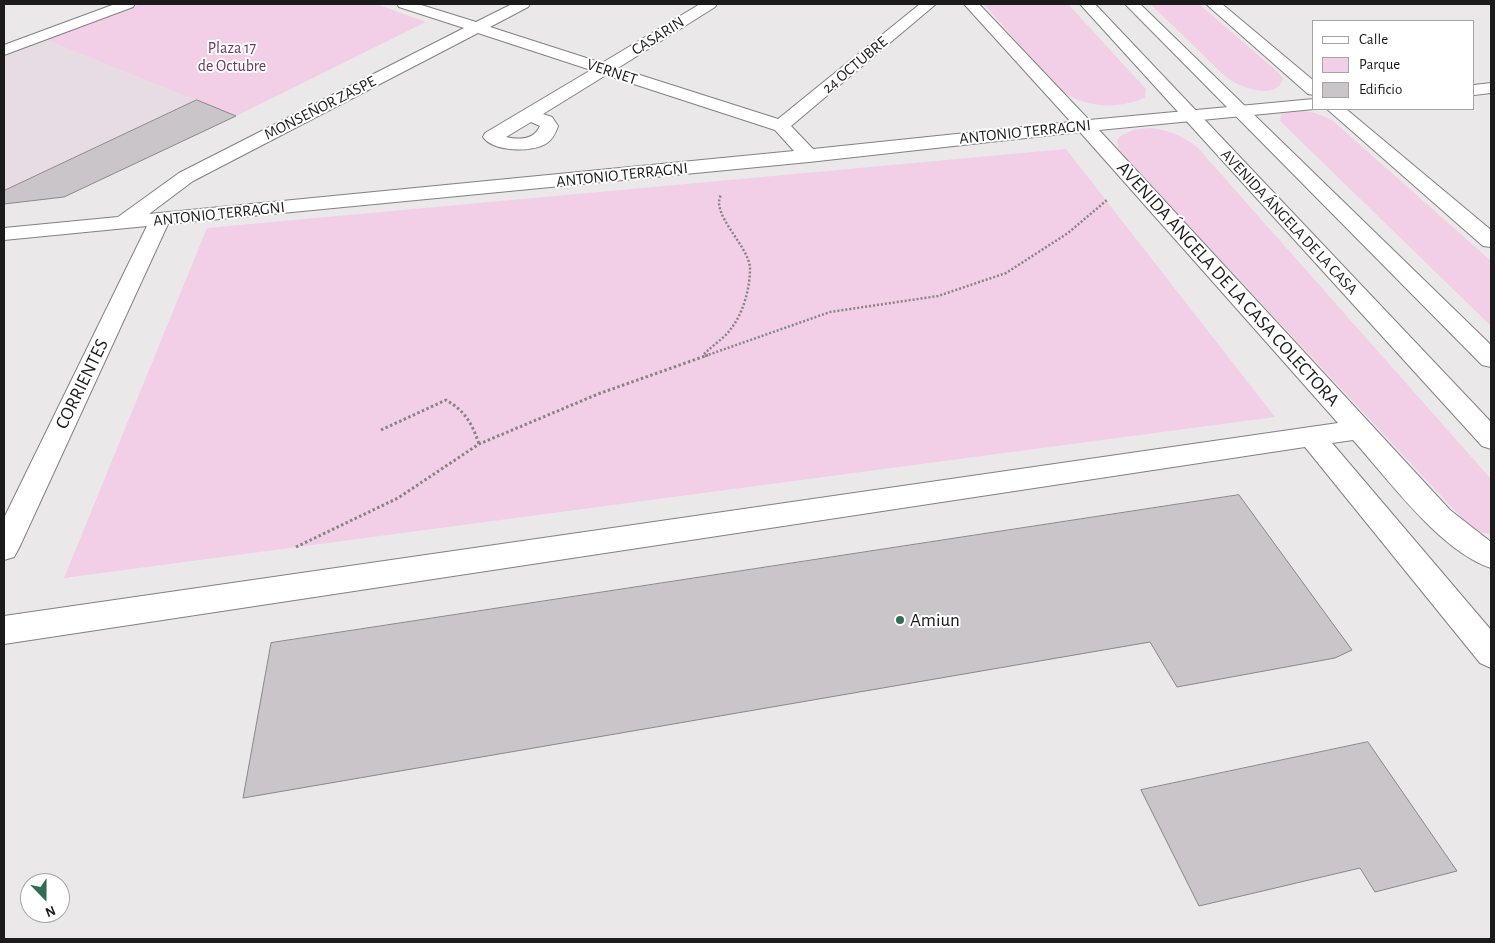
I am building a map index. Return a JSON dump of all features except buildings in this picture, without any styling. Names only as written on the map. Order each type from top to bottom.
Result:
[{"type":"street","points":[[4,50],[128,4]]},
{"type":"street","name":"VERNET","points":[[404,4],[781,126],[810,156]]},
{"type":"street","name":"MONSEÑOR ZASPE","points":[[123,223],[186,177],[523,4]]},
{"type":"street","name":"CASARIN","points":[[529,115],[710,4]]},
{"type":"street","name":"24 OCTUBRE","points":[[781,126],[929,4]]},
{"type":"street","name":"AVENIDA ÁNGELA DE LA CASA COLECTORA","points":[[970,4],[1085,126],[1440,518],[1479,550],[1491,556]]},
{"type":"street","name":"AVENIDA ÁNGELA DE LA CASA","points":[[1087,4],[1491,439]]},
{"type":"street","points":[[1132,4],[1491,359]]},
{"type":"street","points":[[1213,4],[1312,88]]},
{"type":"street","points":[[1475,90],[1491,88]]},
{"type":"street","name":"ANTONIO TERRAGNI","points":[[4,234],[810,156],[1189,115],[1312,104]]},
{"type":"street","points":[[1337,110],[1491,241]]},
{"type":"street","name":"CORRIENTES","points":[[4,548],[160,220]]},
{"type":"street","points":[[4,630],[1360,429]]},
{"type":"street","points":[[1311,436],[1491,653]]},
{"type":"path","points":[[702,356],[730,330],[744,305],[750,267],[742,246],[720,212],[719,198],[725,191]]},
{"type":"path","points":[[294,548],[398,498],[479,444],[598,394],[830,312],[938,296],[1006,273],[1068,233],[1107,200],[1106,191]]},
{"type":"path","points":[[381,430],[446,400],[462,408],[472,421],[479,444]]},
{"type":"shaded area","points":[[44,39],[197,100],[4,191],[4,54]]},
{"type":"green space","name":"Plaza 17 de Octubre","points":[[141,4],[376,4],[426,22],[236,116],[44,39]]},
{"type":"green space","points":[[984,4],[1068,4],[1146,89],[1145,98],[1122,104],[1100,105],[1078,100],[1067,95],[1057,88]]},
{"type":"green space","points":[[1150,4],[1199,4],[1279,73],[1283,79],[1274,89],[1267,91],[1245,87],[1232,81]]},
{"type":"green space","points":[[1297,110],[1315,113],[1332,120],[1491,261],[1491,326],[1280,121],[1281,114]]},
{"type":"green space","points":[[1152,128],[1176,135],[1198,148],[1491,479],[1491,534],[1474,531],[1123,155],[1118,147],[1117,140],[1121,136],[1133,130]]},
{"type":"green space","points":[[1066,149],[1275,417],[64,578],[207,228]]},
{"type":"place","name":"Amiun","points":[[900,620]]}]
